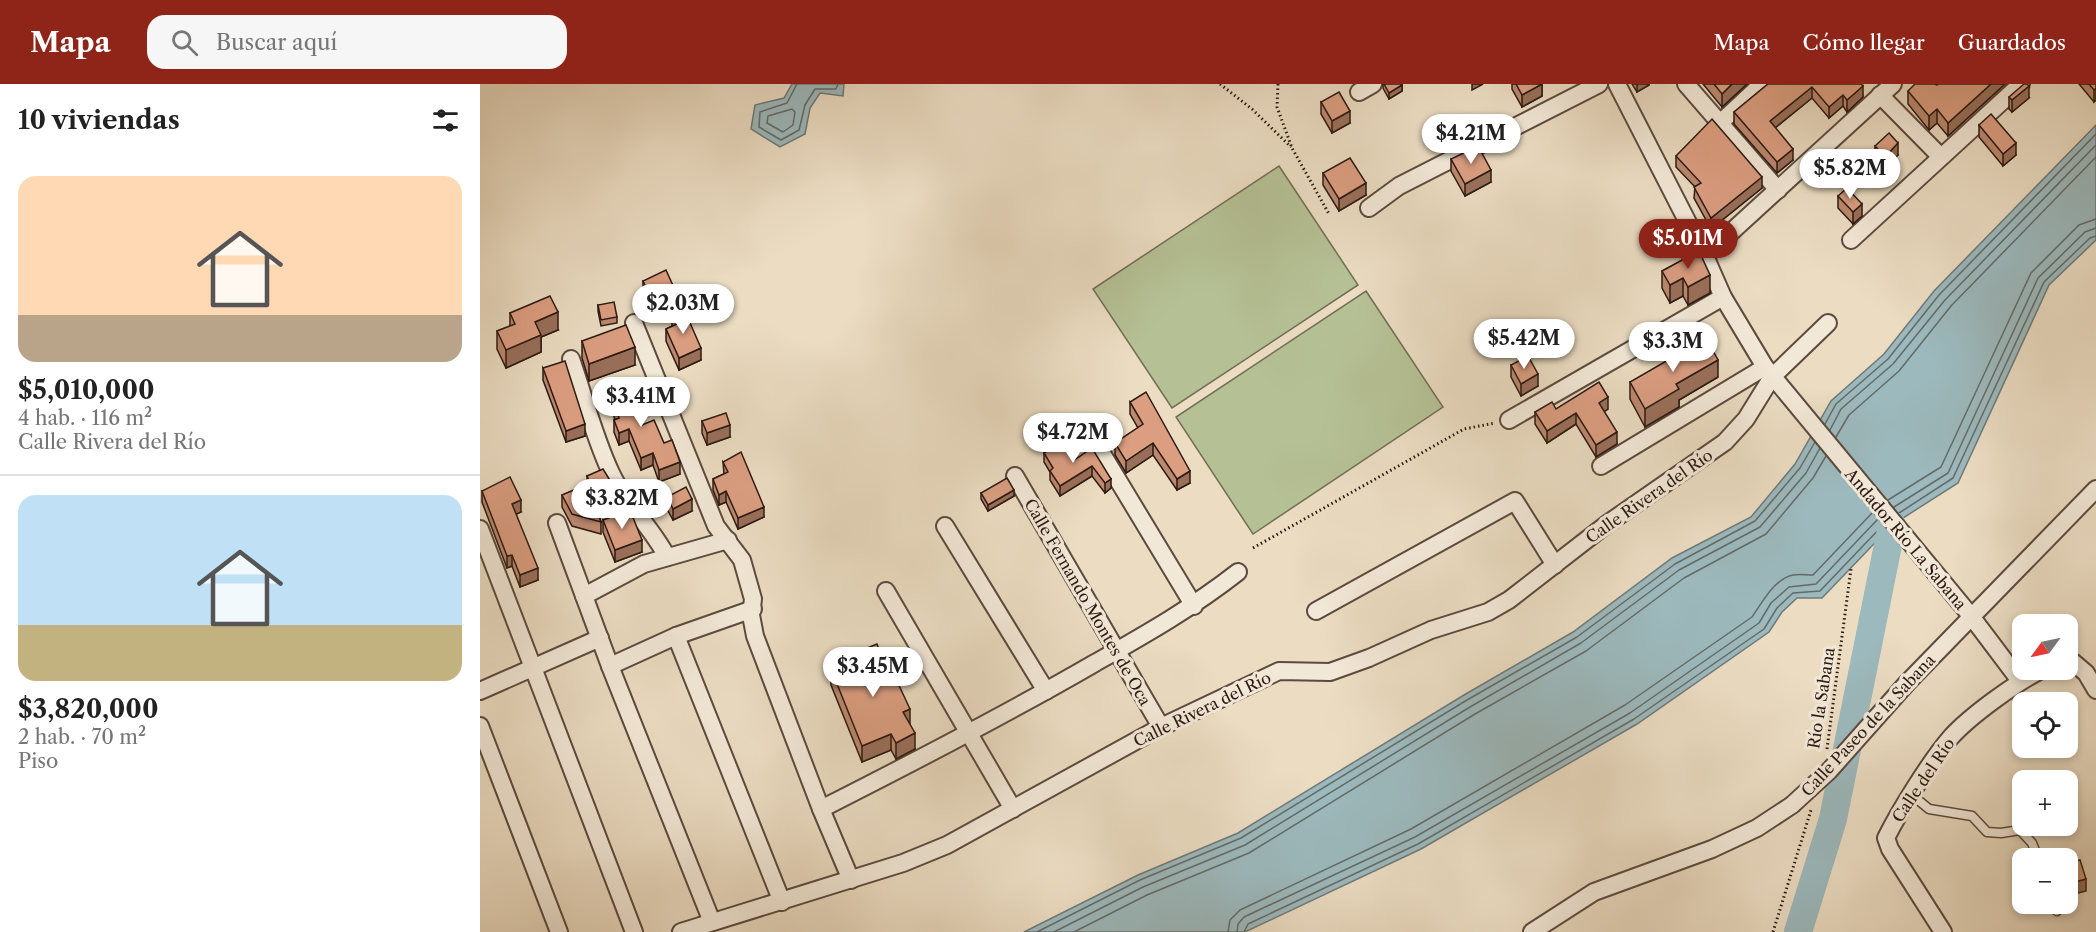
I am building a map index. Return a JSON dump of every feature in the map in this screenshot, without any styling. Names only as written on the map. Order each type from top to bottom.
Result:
[{"type":"street","points":[[1369,208],[1399,186],[1599,84]]},
{"type":"street","name":"Andador Río La Sabana","points":[[1617,84],[1705,256],[1723,297],[1768,372],[1971,616],[2020,681]]},
{"type":"street","points":[[1686,84],[1778,190]]},
{"type":"street","points":[[1720,123],[1761,84]]},
{"type":"street","points":[[1851,240],[2021,84]]},
{"type":"street","points":[[1705,256],[1887,90],[1941,156]]},
{"type":"street","points":[[1509,420],[1723,297]]},
{"type":"street","points":[[634,323],[716,526],[742,560],[753,609],[751,615],[755,636],[820,809],[851,880]]},
{"type":"street","points":[[1601,466],[1768,372],[1828,323]]},
{"type":"street","points":[[571,359],[610,472],[639,518],[655,533],[667,556]]},
{"type":"street","name":"Calle Rivera del Río","points":[[681,932],[851,880],[947,845],[1161,727],[1280,671],[1330,672],[1431,630],[1488,612],[1509,600],[1607,524],[1725,442],[1746,419],[1768,372]]},
{"type":"street","points":[[1101,452],[1194,606]]},
{"type":"street","name":"Calle Fernando Montes de Oca","points":[[1015,476],[1161,727]]},
{"type":"street","name":"Calle Paseo de la Sabana","points":[[1532,932],[1594,892],[1712,849],[1757,828],[1792,805],[1829,771],[1907,683],[2096,489]]},
{"type":"street","points":[[1316,611],[1515,501],[1555,565]]},
{"type":"street","points":[[557,523],[610,666],[712,922]]},
{"type":"street","points":[[945,526],[1046,691]]},
{"type":"street","points":[[480,529],[634,932]]},
{"type":"street","points":[[584,596],[644,564],[728,540]]},
{"type":"street","points":[[820,809],[969,735],[1194,606],[1238,572]]},
{"type":"street","points":[[886,591],[1013,808]]},
{"type":"street","points":[[610,666],[676,636],[753,609]]},
{"type":"street","points":[[676,636],[782,902]]},
{"type":"street","points":[[480,690],[600,639]]},
{"type":"street","points":[[2078,667],[2086,674],[2096,690]]},
{"type":"street","name":"Calle del Río","points":[[1943,932],[1890,849],[1886,837],[1952,737],[2020,681]]},
{"type":"street","points":[[480,726],[560,932]]},
{"type":"lane","points":[[1912,795],[1929,809],[1972,816],[1987,832],[2001,833],[2020,830],[2034,848]]},
{"type":"path","points":[[1220,84],[1252,109],[1292,148]]},
{"type":"path","points":[[1278,84],[1276,107],[1292,148],[1329,214]]},
{"type":"path","points":[[1252,548],[1464,429],[1509,420]]},
{"type":"path","name":"Río la Sabana","points":[[1825,756],[1831,734],[1851,569]]},
{"type":"path","points":[[1773,932],[1814,800]]},
{"type":"green space","points":[[1279,166],[1358,285],[1172,408],[1093,289]]},
{"type":"green space","points":[[1366,291],[1443,407],[1253,534],[1176,417]]},
{"type":"water","points":[[792,84],[844,84],[843,96],[820,93],[810,108],[805,134],[780,147],[751,129],[755,105],[784,98]]},
{"type":"water","points":[[2096,125],[2096,240],[2049,285],[1958,483],[1892,525],[1822,598],[1797,598],[1782,612],[1769,632],[1637,724],[1421,849],[1245,932],[1024,932],[1138,875],[1238,833],[1464,695],[1573,632],[1672,558],[1751,517],[1795,464],[1831,401],[1884,354],[1934,291]]},
{"type":"building","points":[[1384,84],[1402,84],[1402,85],[1389,93]]},
{"type":"building","points":[[1516,84],[1542,84],[1522,95]]},
{"type":"building","points":[[1714,84],[1732,84],[1722,94]]},
{"type":"building","points":[[1768,84],[1861,84],[1863,86],[1847,100],[1843,95],[1829,107],[1812,87],[1770,121],[1793,149],[1777,162],[1734,112]]},
{"type":"building","points":[[1915,84],[1991,84],[1948,123],[1937,109],[1929,116],[1908,91]]},
{"type":"building","points":[[2024,84],[2029,86],[2012,100],[2009,97]]},
{"type":"building","points":[[2089,84],[2096,84],[2096,88],[2094,90]]},
{"type":"building","points":[[1339,92],[1350,111],[1332,121],[1321,102]]},
{"type":"building","points":[[1991,114],[2016,143],[2003,154],[1979,125]]},
{"type":"building","points":[[1712,119],[1762,177],[1711,218],[1694,187],[1701,183],[1676,156]]},
{"type":"building","points":[[1889,133],[1898,143],[1885,157],[1875,146]]},
{"type":"building","points":[[1478,146],[1491,170],[1465,184],[1451,159]]},
{"type":"building","points":[[1350,158],[1366,183],[1339,199],[1323,173]]},
{"type":"building","points":[[1847,188],[1862,204],[1853,212],[1838,196]]},
{"type":"building","points":[[1699,251],[1710,275],[1688,287],[1683,278],[1670,285],[1662,271]]},
{"type":"building","points":[[666,270],[679,299],[666,301],[663,294],[658,296],[655,289],[648,292],[643,281]]},
{"type":"building","points":[[550,296],[558,312],[535,322],[541,335],[506,350],[497,331],[515,324],[510,313]]},
{"type":"building","points":[[614,302],[617,317],[601,320],[598,305]]},
{"type":"building","points":[[684,309],[701,348],[679,358],[666,329],[677,324],[672,314]]},
{"type":"building","points":[[626,325],[635,347],[589,364],[582,341]]},
{"type":"building","points":[[1706,338],[1718,360],[1676,384],[1679,389],[1645,409],[1630,382]]},
{"type":"building","points":[[1528,356],[1538,374],[1521,384],[1511,365]]},
{"type":"building","points":[[565,361],[585,424],[566,431],[543,368]]},
{"type":"building","points":[[625,381],[631,389],[642,425],[654,420],[664,443],[672,440],[680,462],[659,470],[653,453],[641,458],[629,429],[619,433],[614,420],[619,418],[609,387]]},
{"type":"building","points":[[1599,382],[1608,397],[1599,403],[1617,432],[1596,445],[1576,413],[1547,431],[1535,412],[1552,402],[1556,409]]},
{"type":"building","points":[[1146,392],[1190,471],[1177,479],[1153,443],[1126,461],[1115,443],[1143,424],[1130,402]]},
{"type":"building","points":[[726,413],[730,425],[707,433],[702,421]]},
{"type":"building","points":[[1062,442],[1073,461],[1092,448],[1111,479],[1105,483],[1092,466],[1060,486],[1050,471],[1053,468],[1044,453]]},
{"type":"building","points":[[741,452],[764,507],[738,518],[726,491],[719,495],[713,479],[728,472],[723,462]]},
{"type":"building","points":[[603,469],[614,487],[591,496],[601,522],[572,514],[562,495],[590,483],[587,476]]},
{"type":"building","points":[[510,477],[521,500],[512,504],[538,568],[520,575],[512,555],[507,556],[482,491]]},
{"type":"building","points":[[1007,478],[1014,490],[988,505],[981,493]]},
{"type":"building","points":[[686,487],[692,499],[673,509],[667,497]]},
{"type":"building","points":[[630,510],[642,540],[615,550],[603,520]]},
{"type":"building","points":[[877,644],[891,681],[896,679],[910,709],[903,712],[915,733],[896,743],[891,734],[862,746],[831,669],[857,659],[855,653]]},
{"type":"building","points":[[2078,860],[2080,860],[2086,879],[2078,881]]},
{"type":"waterway","points":[[1798,932],[1833,819],[1892,525]]}]
